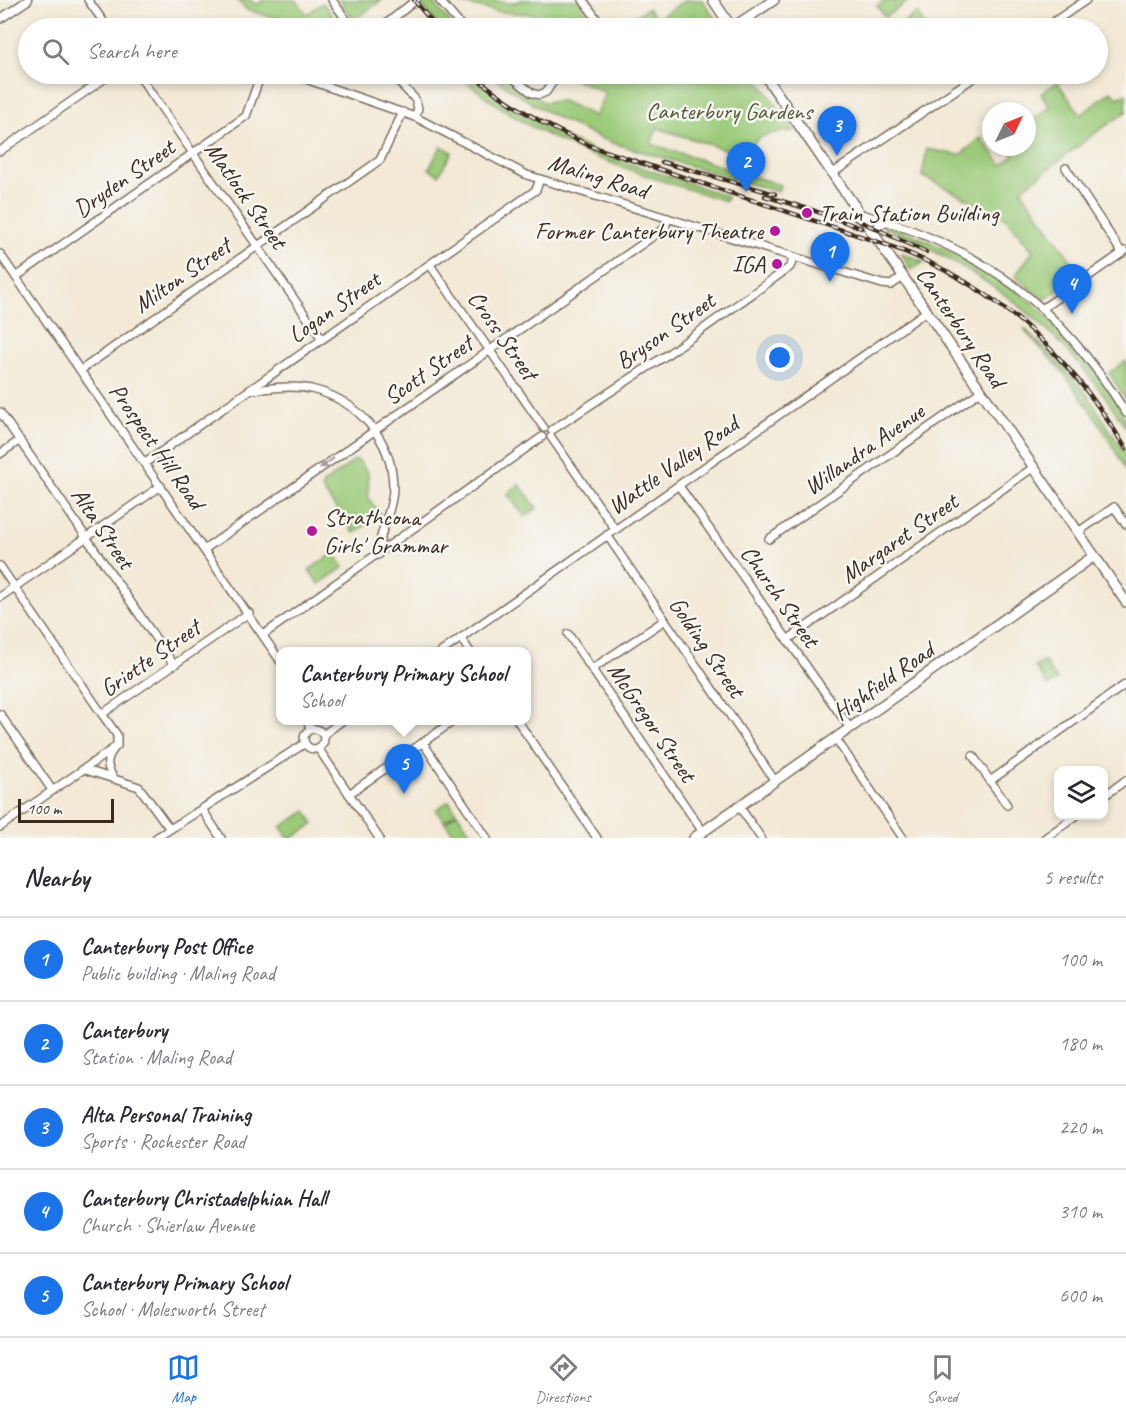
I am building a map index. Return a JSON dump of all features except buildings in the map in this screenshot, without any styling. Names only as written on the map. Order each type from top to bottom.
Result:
[{"type":"main road","points":[[713,0],[725,18]]},
{"type":"main road","points":[[747,18],[774,0]]},
{"type":"main road","name":"Canterbury Road","points":[[771,84],[1126,602]]},
{"type":"main road","name":"Highfield Road","points":[[694,838],[1094,556]]},
{"type":"street","points":[[0,19],[28,0]]},
{"type":"street","points":[[88,0],[101,18]]},
{"type":"street","points":[[332,0],[345,18]]},
{"type":"street","points":[[394,18],[416,0]]},
{"type":"street","points":[[439,0],[454,18]]},
{"type":"street","points":[[583,0],[596,18]]},
{"type":"street","points":[[1060,18],[1086,0]]},
{"type":"street","points":[[0,151],[97,84]]},
{"type":"street","name":"Matlock Street","points":[[145,84],[322,339]]},
{"type":"street","name":"Dryden Street","points":[[16,277],[246,116],[257,84]]},
{"type":"street","name":"Maling Road","points":[[320,84],[415,117],[527,176],[882,284],[891,285],[903,277]]},
{"type":"street","points":[[401,84],[415,99],[418,108],[415,117]]},
{"type":"street","points":[[521,84],[532,93],[539,95],[546,92],[551,84]]},
{"type":"street","points":[[833,173],[964,84]]},
{"type":"street","name":"Milton Street","points":[[81,370],[380,160],[403,112]]},
{"type":"street","points":[[1043,308],[1124,252],[1066,168]]},
{"type":"street","name":"Logan Street","points":[[145,463],[536,190],[540,179]]},
{"type":"street","points":[[861,214],[940,241],[980,262],[1043,308],[1089,359],[1126,414]]},
{"type":"street","name":"Scott Street","points":[[205,549],[665,228],[668,218]]},
{"type":"street","points":[[876,236],[879,224],[887,221]]},
{"type":"street","name":"Prospect Hill Road","points":[[0,254],[276,654]]},
{"type":"street","name":"Bryson Street","points":[[549,432],[665,356],[790,267],[794,257]]},
{"type":"street","name":"Cross Street","points":[[430,265],[615,529]]},
{"type":"street","points":[[0,273],[9,266]]},
{"type":"street","name":"Wattle Valley Road","points":[[447,647],[927,311]]},
{"type":"street","points":[[273,373],[273,382],[281,388]]},
{"type":"street","points":[[248,391],[281,388],[312,389],[343,400],[366,419],[375,430],[387,453],[392,470],[393,490],[390,514],[378,546],[378,555]]},
{"type":"street","name":"Willandra Avenue","points":[[769,539],[981,391]]},
{"type":"street","name":"Alta Street","points":[[0,412],[174,665]]},
{"type":"street","points":[[263,635],[542,437],[540,433],[549,432]]},
{"type":"street","points":[[0,454],[20,440]]},
{"type":"street","name":"Margaret Street","points":[[788,640],[1034,467]]},
{"type":"street","points":[[0,597],[161,486]]},
{"type":"street","name":"Church Street","points":[[679,486],[850,728]]},
{"type":"street","points":[[1078,532],[1114,507],[1126,524]]},
{"type":"street","name":"Golding Street","points":[[607,535],[776,781]]},
{"type":"street","points":[[0,566],[102,714]]},
{"type":"street","name":"Griotte Street","points":[[117,746],[117,735],[102,714],[249,614]]},
{"type":"street","points":[[592,669],[665,620]]},
{"type":"street","name":"McGregor Street","points":[[568,634],[703,832]]},
{"type":"street","points":[[461,638],[467,647]]},
{"type":"street","points":[[990,781],[1126,684]]},
{"type":"street","points":[[0,714],[52,790]]},
{"type":"street","points":[[309,725],[310,729]]},
{"type":"street","points":[[304,744],[311,748],[318,748],[322,744],[323,735],[336,725]]},
{"type":"street","points":[[349,794],[448,725]]},
{"type":"street","points":[[520,725],[597,838]]},
{"type":"street","points":[[304,744],[304,736],[310,729],[316,729],[323,735]]},
{"type":"street","points":[[836,739],[903,838]]},
{"type":"street","points":[[423,743],[487,838]]},
{"type":"street","points":[[156,838],[304,744]]},
{"type":"street","points":[[0,827],[117,746]]},
{"type":"street","points":[[114,779],[108,769],[108,758],[117,746]]},
{"type":"street","points":[[318,748],[379,838]]},
{"type":"street","points":[[974,756],[1007,805]]},
{"type":"street","points":[[83,769],[139,787],[170,829]]},
{"type":"street","points":[[1108,793],[1126,780]]},
{"type":"street","points":[[739,806],[761,838]]},
{"type":"street","points":[[201,810],[221,838]]},
{"type":"street","points":[[1045,838],[1070,820]]},
{"type":"green space","points":[[237,0],[251,0],[256,5],[264,0],[296,0],[307,14],[323,3],[334,18],[276,18],[247,10]]},
{"type":"green space","points":[[339,0],[382,0],[357,18],[352,18]]},
{"type":"green space","points":[[431,0],[446,18],[433,18],[419,2]]},
{"type":"green space","points":[[445,0],[488,0],[509,3],[521,0],[579,0],[590,18],[537,18],[532,14],[499,12],[451,1],[448,3]]},
{"type":"green space","points":[[685,0],[702,0],[715,18],[658,18]]},
{"type":"green space","points":[[886,0],[909,1],[885,17],[877,6]]},
{"type":"green space","points":[[648,8],[656,18],[632,18]]},
{"type":"green space","points":[[917,13],[920,18],[910,18]]},
{"type":"green space","points":[[470,84],[481,84],[501,100],[546,128],[598,153],[727,196],[726,201],[619,166],[584,152],[550,136],[487,98]]},
{"type":"green space","name":"Canterbury Gardens","points":[[503,84],[517,84],[543,102],[562,101],[595,116],[605,93],[586,84],[761,84],[795,131],[772,133],[760,138],[754,142],[746,156],[657,128],[651,144],[780,185],[778,192],[613,143],[580,129],[518,95]]},
{"type":"green space","points":[[1054,84],[1058,84],[1081,115],[1111,91],[1118,98],[1126,94],[1126,112],[1021,190],[1081,274],[1044,300],[1015,276],[1033,251],[1006,218],[922,176],[927,149],[960,155],[981,138],[982,156],[995,156],[1002,165],[1013,156],[1036,156],[1036,117],[1050,107],[1041,94]]},
{"type":"green space","points":[[441,146],[452,152],[439,175],[429,169]]},
{"type":"green space","points":[[886,224],[979,266],[1042,311],[1061,330],[1110,392],[1123,414],[1126,428],[1102,392],[1077,361],[1023,308],[960,266],[887,228],[886,230],[883,226]]},
{"type":"green space","points":[[902,253],[924,262],[911,270]]},
{"type":"green space","points":[[1025,329],[1062,365],[1089,397],[1126,455],[1126,470],[1098,421],[1063,372]]},
{"type":"green space","points":[[1126,361],[1126,400],[1109,373]]},
{"type":"green space","points":[[358,460],[368,473],[369,499],[381,515],[354,533],[322,489],[323,484]]},
{"type":"green space","points":[[519,484],[537,508],[525,517],[507,494]]},
{"type":"green space","points":[[334,553],[344,567],[319,584],[309,570]]},
{"type":"green space","points":[[1044,661],[1057,680],[1048,686],[1035,667]]},
{"type":"green space","points":[[449,801],[456,812],[444,821],[436,810]]},
{"type":"green space","points":[[306,811],[314,824],[292,838],[288,838],[281,827]]},
{"type":"green space","points":[[457,813],[473,836],[472,838],[457,838],[445,822]]},
{"type":"railway","points":[[414,0],[429,18]]},
{"type":"railway","points":[[485,84],[530,115],[593,147],[887,245],[961,279],[995,301],[1054,352],[1104,414],[1126,449]]},
{"type":"railway","points":[[662,162],[775,194]]},
{"type":"railway","points":[[765,196],[861,228]]},
{"type":"railway","points":[[855,219],[926,252]]},
{"type":"place","name":"Alta Personal Training","points":[[837,156]]},
{"type":"place","name":"Canterbury","points":[[746,192]]},
{"type":"place","name":"Train Station Building","points":[[807,213]]},
{"type":"place","name":"Former Canterbury Theatre","points":[[775,231]]},
{"type":"place","name":"IGA","points":[[777,264]]},
{"type":"place","name":"Canterbury Post Office","points":[[830,282]]},
{"type":"place","name":"Canterbury Christadelphian Hall","points":[[1072,314]]},
{"type":"place","name":"Strathcona Girls' Grammar","points":[[312,531]]},
{"type":"place","name":"Canterbury Primary School","points":[[404,794]]}]
